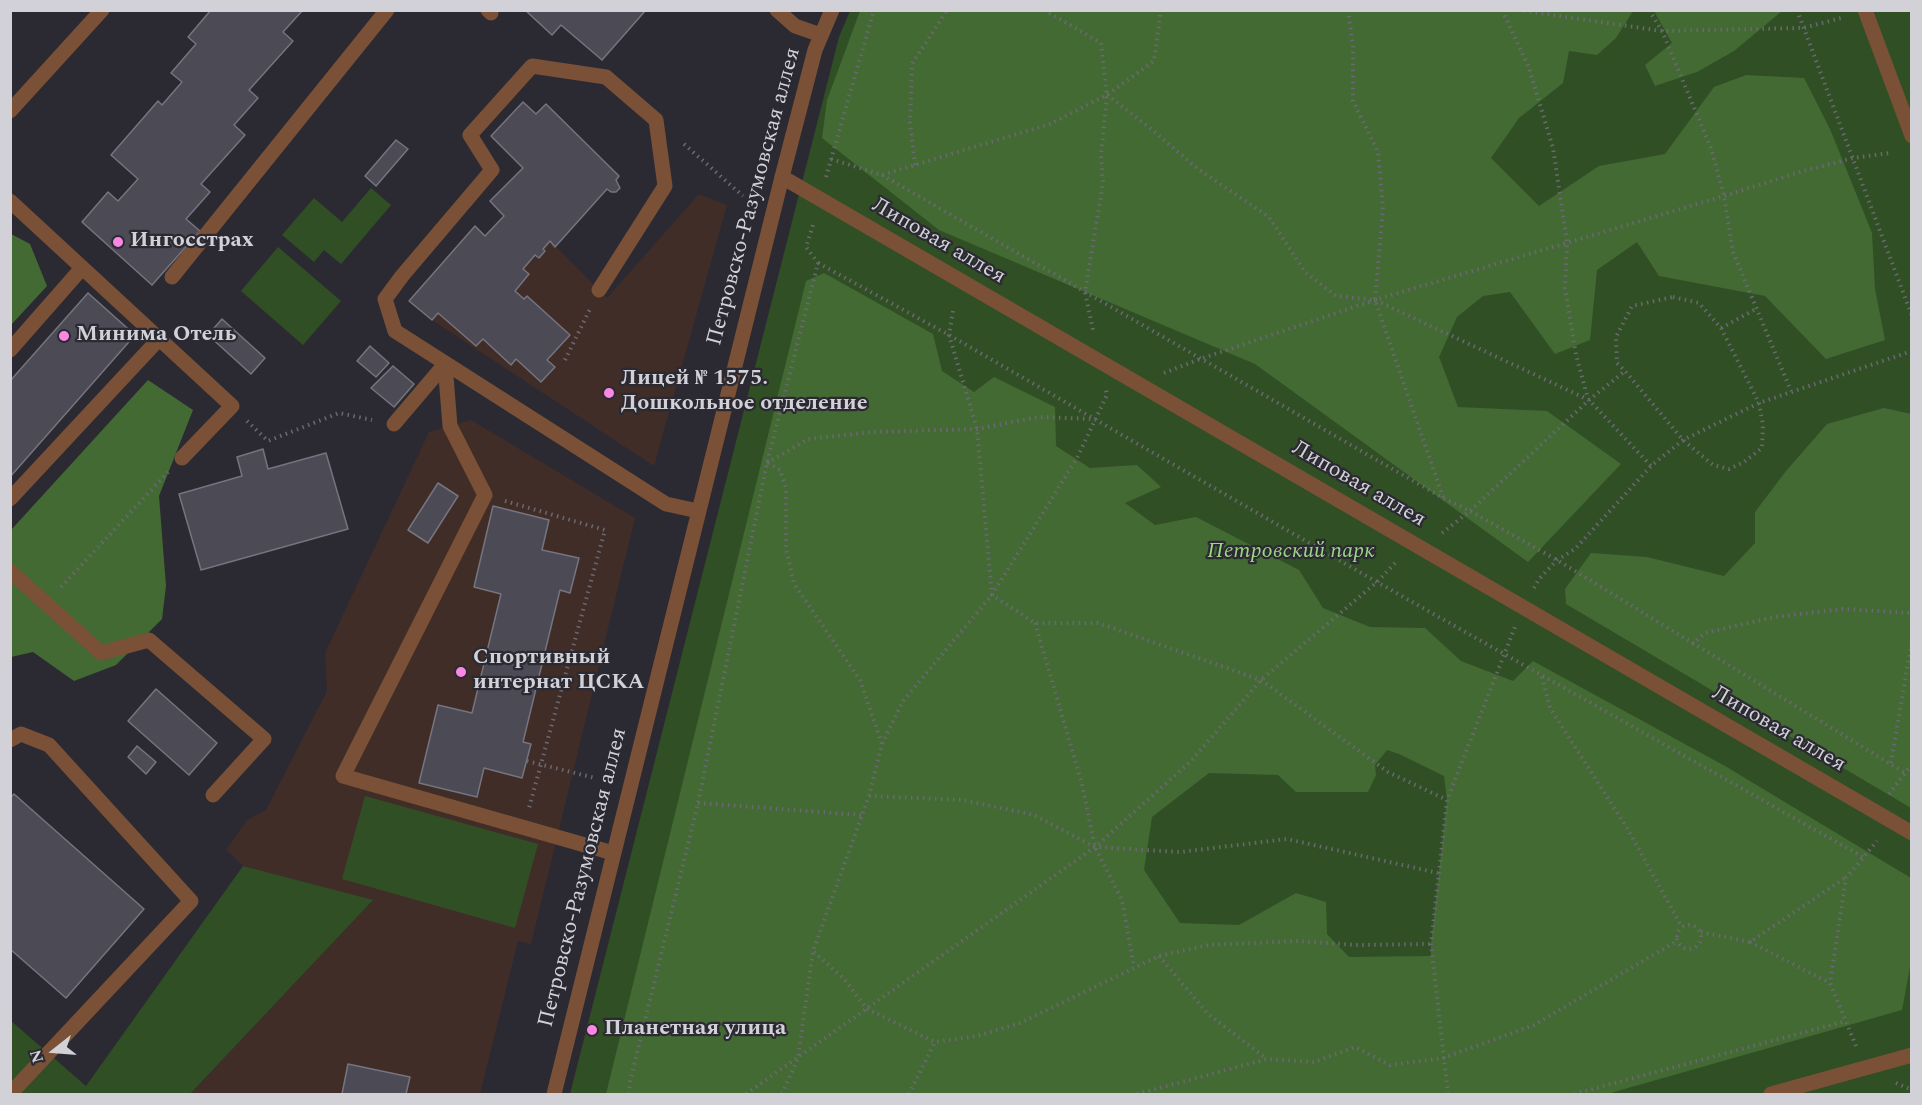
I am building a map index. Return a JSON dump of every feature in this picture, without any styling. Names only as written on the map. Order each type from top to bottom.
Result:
[{"type":"street","points":[[10,111],[102,10]]},
{"type":"street","points":[[172,277],[387,10]]},
{"type":"street","points":[[777,10],[795,26],[821,35]]},
{"type":"street","name":"Петровско-Разумовская аллея","points":[[554,1095],[782,177],[815,50],[832,10]]},
{"type":"street","points":[[1865,10],[1911,136]]},
{"type":"street","points":[[599,290],[665,186],[656,120],[606,77],[532,66],[470,135],[492,170],[385,299],[395,332],[666,504],[698,511]]},
{"type":"street","name":"Липовая аллея","points":[[782,177],[1911,833]]},
{"type":"street","points":[[10,201],[232,406],[182,458]]},
{"type":"street","points":[[10,350],[82,268]]},
{"type":"street","points":[[10,499],[159,339]]},
{"type":"street","points":[[394,424],[445,364]]},
{"type":"street","points":[[445,364],[450,426],[485,495],[343,776],[613,853]]},
{"type":"street","points":[[10,571],[101,653],[149,640],[264,739],[213,795]]},
{"type":"street","points":[[10,740],[21,734],[49,745],[191,901],[10,1094]]},
{"type":"street","points":[[1771,1095],[1911,1055]]},
{"type":"path","points":[[874,10],[831,159],[882,175],[1443,498],[1557,560],[1905,773]]},
{"type":"path","points":[[915,165],[910,123],[912,64],[947,10]]},
{"type":"path","points":[[1044,10],[1101,44],[1107,95],[1101,155],[1103,183],[1085,292],[1092,324]]},
{"type":"path","points":[[882,175],[1050,124],[1107,95],[1154,61],[1161,10]]},
{"type":"path","points":[[1348,10],[1353,47],[1353,101],[1378,152],[1383,209],[1375,300],[1443,498]]},
{"type":"path","points":[[1502,10],[1529,68],[1553,148],[1567,242],[1564,288],[1576,356],[1589,400]]},
{"type":"path","points":[[1518,10],[1662,31],[1803,28],[1840,18]]},
{"type":"path","points":[[1649,10],[1662,31],[1711,148],[1724,196],[1733,252],[1791,391]]},
{"type":"path","points":[[1797,10],[1911,316]]},
{"type":"path","points":[[1107,95],[1198,169],[1269,217],[1305,272],[1336,296],[1375,300],[1589,400],[1651,466]]},
{"type":"path","points":[[656,120],[744,196]]},
{"type":"path","points":[[1174,369],[1375,300],[1567,242],[1800,172],[1853,158],[1890,153]]},
{"type":"path","points":[[806,247],[818,263],[949,335],[1377,582],[1863,857]]},
{"type":"path","points":[[629,1095],[630,1082],[698,804],[767,463],[818,263]]},
{"type":"path","points":[[565,360],[599,290]]},
{"type":"path","points":[[1673,297],[1699,303],[1721,328],[1759,403],[1762,425],[1762,448],[1744,462],[1729,469],[1713,465],[1683,440],[1617,363],[1616,337],[1632,306],[1673,297]]},
{"type":"path","points":[[1721,328],[1756,309]]},
{"type":"path","points":[[953,311],[949,335],[977,429],[992,595]]},
{"type":"path","points":[[1539,579],[1557,560],[1575,549],[1651,466],[1683,440],[1759,403],[1911,351]]},
{"type":"path","points":[[1452,527],[1589,400],[1625,371]]},
{"type":"path","points":[[782,1095],[798,1058],[813,951],[869,796],[882,744],[903,700],[992,595],[1077,458],[1107,395]]},
{"type":"path","points":[[232,406],[268,441],[339,413],[394,424]]},
{"type":"path","points":[[767,463],[808,439],[873,432],[977,429],[1038,417],[1096,419]]},
{"type":"path","points":[[46,603],[182,458]]},
{"type":"path","points":[[767,463],[780,470],[786,488],[786,548],[794,584],[860,680],[882,744]]},
{"type":"path","points":[[485,495],[605,530],[524,828]]},
{"type":"path","points":[[746,1095],[1095,847],[1191,761],[1261,680],[1377,582],[1395,562]]},
{"type":"path","points":[[992,595],[1035,623],[1098,623],[1261,680],[1388,772],[1447,800]]},
{"type":"path","points":[[1692,644],[1705,633],[1774,617],[1842,609],[1911,613]]},
{"type":"path","points":[[1035,623],[1082,784],[1095,847],[1122,900],[1134,967]]},
{"type":"path","points":[[1448,1095],[1431,944],[1447,800],[1515,628]]},
{"type":"path","points":[[1891,763],[1911,640]]},
{"type":"path","points":[[1542,676],[1550,708],[1627,828],[1682,927]]},
{"type":"path","points":[[527,761],[595,778]]},
{"type":"path","points":[[1884,800],[1911,764]]},
{"type":"path","points":[[869,796],[963,800],[1034,815],[1095,847],[1180,852],[1287,838],[1438,873]]},
{"type":"path","points":[[698,804],[861,815]]},
{"type":"path","points":[[1750,942],[1846,878],[1877,841]]},
{"type":"path","points":[[1846,878],[1830,983],[1856,1046]]},
{"type":"path","points":[[1701,932],[1701,941],[1695,948],[1688,950],[1677,941],[1677,933],[1682,927],[1689,925],[1701,932],[1750,942],[1830,983]]},
{"type":"path","points":[[813,951],[844,979],[867,1009],[935,1042],[976,1036],[1020,1023],[1159,956],[1209,945],[1299,941],[1356,945],[1431,944]]},
{"type":"path","points":[[1137,1095],[1268,1059],[1314,1062],[1355,1047],[1390,1065],[1443,1058],[1534,1025],[1677,941]]},
{"type":"path","points":[[1159,956],[1208,1014],[1268,1059]]},
{"type":"path","points":[[1574,1095],[1845,1021]]},
{"type":"path","points":[[909,1095],[935,1042]]},
{"type":"shaded area","name":"Лицей № 1575. Дошкольное отделение","points":[[699,194],[727,205],[654,466],[432,320],[409,302],[475,226],[523,269],[535,255],[539,257],[545,251],[543,249],[550,241],[607,298]]},
{"type":"shaded area","name":"Спортивный интернат ЦСКА","points":[[471,420],[635,518],[531,944],[518,941],[480,1094],[190,1094],[372,901],[243,866],[226,850],[247,820],[266,810],[327,691],[325,653],[429,432]]},
{"type":"green space","name":"Петровский парк","points":[[850,11],[1911,11],[1911,1094],[570,1094],[839,37]]},
{"type":"green space","points":[[860,11],[1633,11],[1616,38],[1597,55],[1569,51],[1563,83],[1519,118],[1491,158],[1539,206],[1599,166],[1665,154],[1714,87],[1746,75],[1804,78],[1830,129],[1872,233],[1875,289],[1885,340],[1826,359],[1765,296],[1659,276],[1637,242],[1597,270],[1590,340],[1555,354],[1510,292],[1483,296],[1457,317],[1439,357],[1458,407],[1547,411],[1621,464],[1528,562],[1255,364],[939,230],[822,138],[827,100]]},
{"type":"green space","points":[[1654,11],[1782,11],[1734,51],[1697,72],[1655,86],[1645,65],[1672,43]]},
{"type":"green space","points":[[371,188],[391,205],[341,264],[324,250],[314,262],[282,235],[314,198],[342,222]]},
{"type":"green space","points":[[11,234],[30,244],[47,286],[11,325]]},
{"type":"green space","points":[[278,247],[341,301],[303,345],[241,291]]},
{"type":"green space","points":[[824,273],[933,334],[942,371],[974,392],[994,377],[1055,407],[1056,446],[1090,468],[1137,465],[1161,487],[1125,503],[1155,525],[1196,517],[1299,570],[1323,608],[1370,627],[1425,628],[1461,661],[1513,681],[1533,661],[1725,766],[1911,878],[1911,962],[1902,1010],[1607,1094],[606,1094],[806,281]],"holes":[[[1387,750],[1444,776],[1447,800],[1431,956],[1349,957],[1327,934],[1326,902],[1296,893],[1239,925],[1180,923],[1144,870],[1152,817],[1209,773],[1278,775],[1296,792],[1368,792],[1376,775],[1375,765]]]},
{"type":"green space","points":[[148,380],[193,410],[159,496],[166,586],[162,619],[116,665],[74,681],[33,652],[11,657],[11,530]]},
{"type":"green space","points":[[1884,408],[1911,414],[1911,808],[1566,604],[1565,589],[1591,553],[1647,557],[1724,576],[1755,543],[1755,512],[1786,471],[1827,424]]},
{"type":"green space","points":[[365,796],[538,844],[515,928],[342,879]]},
{"type":"green space","points":[[243,866],[373,900],[190,1094],[11,1094],[10,1020],[86,1086]]},
{"type":"building","points":[[211,10],[303,10],[283,32],[293,41],[249,90],[258,98],[234,125],[245,135],[201,184],[210,192],[186,219],[200,231],[152,285],[82,222],[108,192],[118,201],[138,179],[111,155],[158,101],[162,105],[182,82],[171,73],[196,44],[188,37]]},
{"type":"building","points":[[525,10],[646,10],[602,60],[561,25],[552,35]]},
{"type":"building","points":[[523,102],[536,114],[546,104],[619,176],[616,180],[620,188],[616,192],[607,189],[555,247],[550,241],[539,258],[535,255],[523,269],[529,274],[515,291],[524,299],[527,296],[570,335],[547,360],[555,367],[541,382],[516,359],[511,365],[483,339],[476,346],[438,313],[432,320],[409,301],[475,226],[485,236],[504,216],[490,201],[523,168],[491,136]]},
{"type":"building","points":[[396,140],[408,149],[376,186],[365,176]]},
{"type":"building","points":[[88,293],[135,335],[10,477],[10,381]]},
{"type":"building","points":[[222,319],[265,358],[251,374],[208,335]]},
{"type":"building","points":[[370,346],[389,363],[376,377],[357,361]]},
{"type":"building","points":[[393,366],[414,384],[394,407],[371,388]]},
{"type":"building","points":[[263,449],[268,469],[326,453],[348,529],[201,570],[179,494],[242,476],[237,457]]},
{"type":"building","points":[[438,483],[458,496],[428,543],[408,530]]},
{"type":"building","name":"Спортивный интернат ЦСКА","points":[[493,506],[549,520],[542,550],[579,558],[570,593],[560,590],[523,742],[531,744],[522,778],[484,768],[477,797],[419,783],[438,705],[472,713],[501,594],[474,587]]},
{"type":"building","points":[[156,689],[217,743],[189,775],[128,721]]},
{"type":"building","points":[[137,746],[156,762],[146,774],[128,757]]},
{"type":"building","points":[[14,794],[144,909],[66,998],[10,949],[10,798]]},
{"type":"building","points":[[348,1064],[410,1077],[406,1094],[342,1094]]},
{"type":"place","name":"Ингосстрах","points":[[118,242]]},
{"type":"place","name":"Минима Отель","points":[[64,336]]},
{"type":"place","name":"Лицей № 1575. Дошкольное отделение","points":[[609,393]]},
{"type":"place","name":"Спортивный интернат ЦСКА","points":[[461,672]]},
{"type":"place","name":"Планетная улица","points":[[592,1030]]}]
